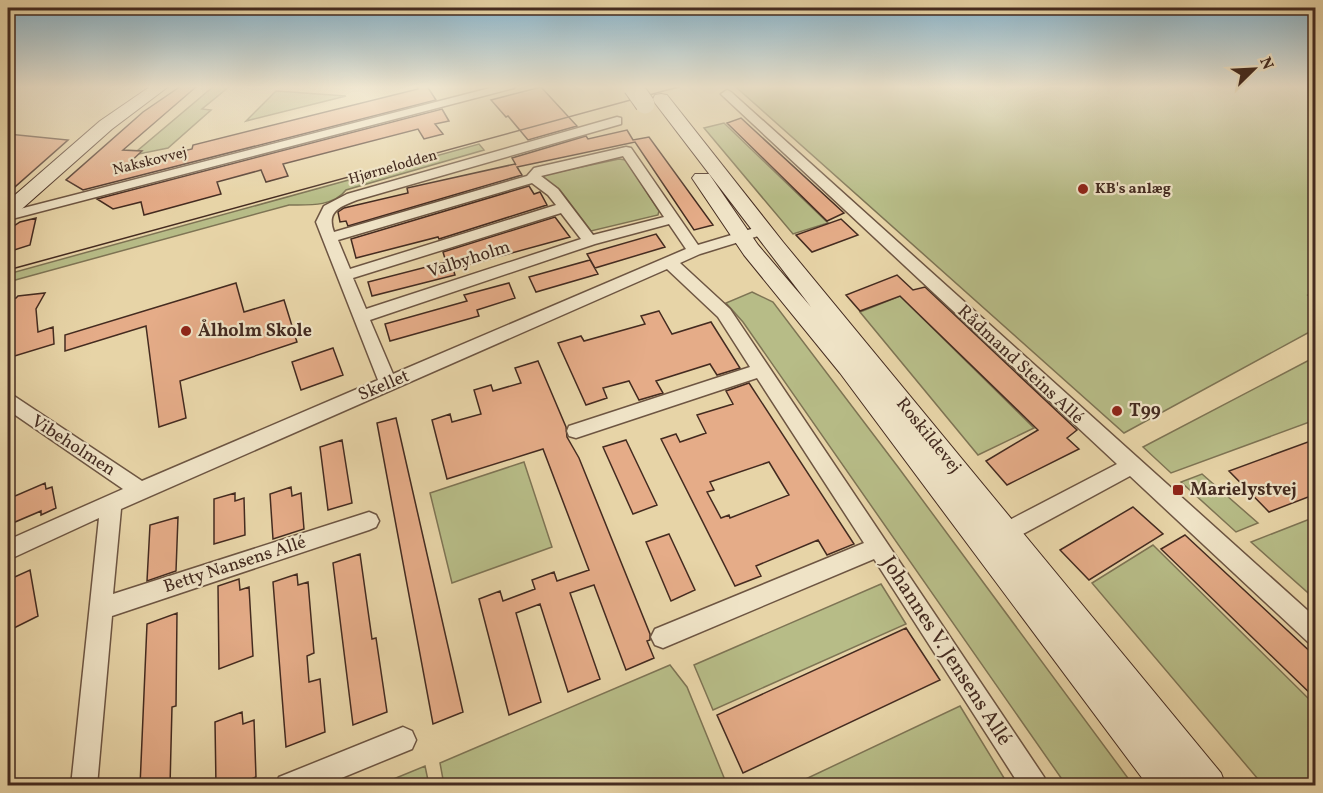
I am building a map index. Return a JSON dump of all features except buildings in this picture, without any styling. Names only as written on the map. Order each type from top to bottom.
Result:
[{"type":"street","points":[[8,211],[109,123]]},
{"type":"street","name":"Nakskovvej","points":[[8,216],[367,123]]},
{"type":"street","name":"Hjørnelodden","points":[[388,384],[329,238],[323,216],[338,203],[352,197],[610,123]]},
{"type":"street","name":"Roskildevej","points":[[669,123],[711,191],[752,233],[1005,532],[1208,786]]},
{"type":"street","name":"Rådmand Steins Allé","points":[[758,123],[1316,634]]},
{"type":"street","points":[[329,238],[534,178],[539,171],[626,151],[695,251]]},
{"type":"street","points":[[534,178],[553,192],[590,242]]},
{"type":"street","name":"Valbyholm","points":[[344,276],[565,207]]},
{"type":"street","name":"Valbyholm","points":[[361,316],[590,242],[672,219]]},
{"type":"street","name":"Roskildevej","points":[[752,233],[849,367],[1172,786]]},
{"type":"street","name":"Skellet","points":[[8,550],[140,490],[669,262],[695,251],[752,233]]},
{"type":"street","name":"Johannes V. Jensens Allé","points":[[669,262],[724,313],[1035,786]]},
{"type":"street","points":[[576,431],[761,370]]},
{"type":"street","name":"Vibeholmen","points":[[8,401],[140,490]]},
{"type":"street","points":[[1005,532],[1131,466]]},
{"type":"street","points":[[84,786],[111,504]]},
{"type":"street","name":"Betty Nansens Allé","points":[[101,609],[369,521]]},
{"type":"street","name":"Johannes V. Jensens Allé","points":[[663,638],[878,547]]},
{"type":"street","points":[[288,786],[403,740]]},
{"type":"green space","points":[[170,123],[196,123],[168,148],[139,154],[141,151],[137,151]]},
{"type":"green space","points":[[724,123],[828,223],[793,234],[704,128]]},
{"type":"green space","name":"KB's anlæg","points":[[776,123],[1315,123],[1316,291],[1308,295],[1315,300],[1315,329],[1124,433]]},
{"type":"green space","points":[[479,144],[484,150],[346,190],[334,200],[312,205],[289,205],[8,282],[8,274]]},
{"type":"green space","points":[[619,159],[626,160],[659,211],[658,215],[591,231],[560,190],[544,179],[544,175]]},
{"type":"green space","points":[[752,292],[773,302],[1133,785],[1066,785],[743,322],[726,303]]},
{"type":"green space","points":[[900,296],[1034,428],[978,455],[860,312]]},
{"type":"green space","points":[[1315,357],[1315,420],[1171,473],[1143,447]]},
{"type":"green space","points":[[524,462],[552,547],[452,583],[430,493]]},
{"type":"green space","points":[[1202,474],[1258,523],[1236,532],[1181,482]]},
{"type":"green space","points":[[1316,517],[1315,599],[1251,542]]},
{"type":"green space","points":[[1153,545],[1315,705],[1315,785],[1263,785],[1092,583]]},
{"type":"green space","points":[[881,584],[906,624],[713,710],[694,665]]},
{"type":"green space","points":[[670,665],[687,687],[727,785],[444,785],[440,763]]},
{"type":"green space","points":[[960,706],[1004,778],[991,785],[793,785]]},
{"type":"green space","points":[[425,766],[429,785],[379,785]]},
{"type":"tram line","points":[[8,270],[546,123]]},
{"type":"place","name":"KB's anlæg","points":[[1083,189]]},
{"type":"place","name":"Ålholm Skole","points":[[186,331]]},
{"type":"place","name":"T99","points":[[1117,411]]},
{"type":"place","name":"Marielystvej","points":[[1178,490]]}]
